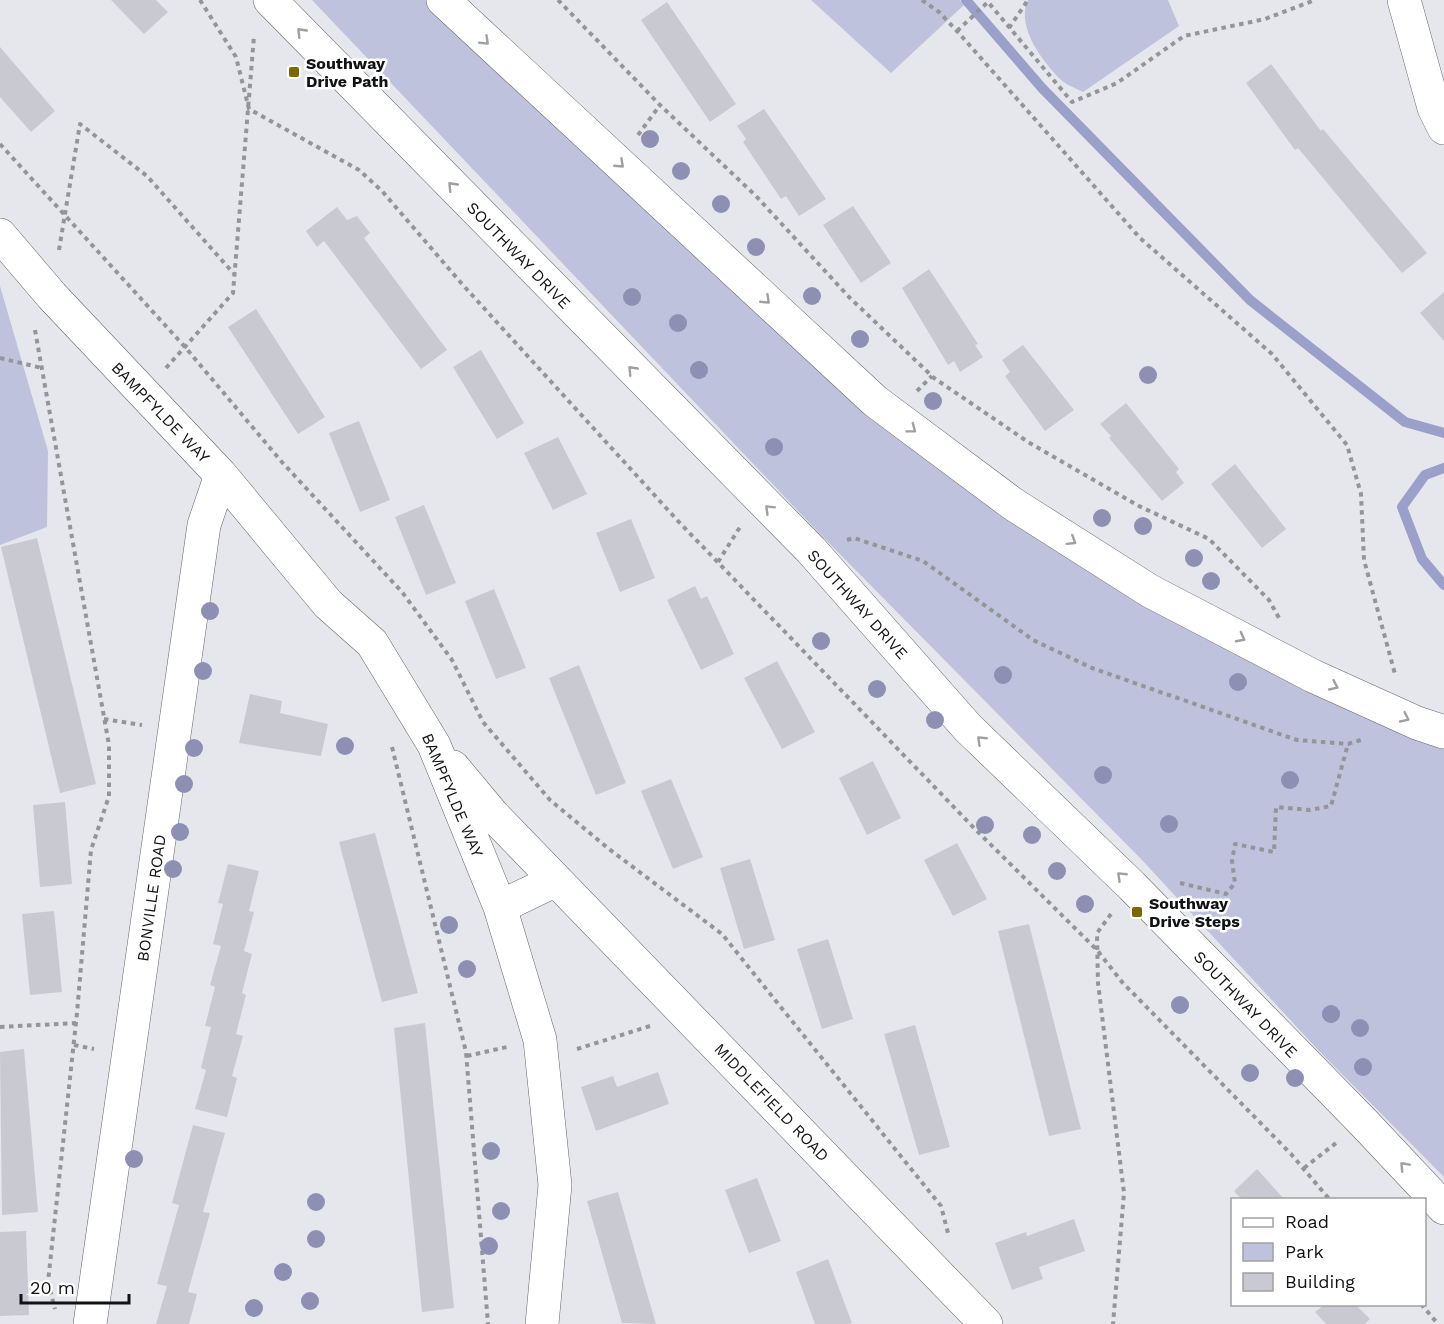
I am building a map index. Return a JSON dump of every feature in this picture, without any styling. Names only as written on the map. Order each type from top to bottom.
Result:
[{"type":"street","name":"SOUTHWAY DRIVE","points":[[270,0],[811,550],[968,728],[1132,886],[1444,1208]]},
{"type":"street","points":[[443,0],[875,401],[986,483],[1150,591],[1313,676],[1430,728]]},
{"type":"street","points":[[1404,0],[1434,108],[1444,128]]},
{"type":"street","name":"BAMPFYLDE WAY","points":[[0,235],[42,308],[143,394],[221,475],[328,604],[372,643],[434,745],[500,907],[540,1040],[555,1185],[542,1324]]},
{"type":"street","name":"BONVILLE ROAD","points":[[90,1324],[204,525],[221,475]]},
{"type":"street","name":"MIDDLEFIELD ROAD","points":[[434,745],[493,815],[986,1324]]},
{"type":"street","points":[[500,907],[556,880]]},
{"type":"path","points":[[200,0],[236,57],[249,109],[358,170],[382,191],[462,284],[678,521],[975,829],[1097,950],[1128,989],[1283,1146],[1328,1198]]},
{"type":"path","points":[[143,394],[233,293],[254,30],[270,0]]},
{"type":"path","points":[[558,0],[660,105],[756,196],[849,297],[934,378],[1028,442],[1139,506],[1209,539],[1269,600],[1280,619]]},
{"type":"path","points":[[562,4],[566,0]]},
{"type":"path","points":[[922,0],[939,12],[957,31],[1140,238],[1272,354],[1347,444],[1361,494],[1364,560],[1395,673],[1430,728]]},
{"type":"path","points":[[1010,28],[1028,0]]},
{"type":"path","points":[[957,31],[988,2],[1072,102],[1117,83],[1184,36],[1265,20],[1315,0]]},
{"type":"path","points":[[56,1313],[48,1282],[76,1023],[91,850],[110,796],[109,745],[42,368],[42,308],[64,217],[80,124],[147,176],[235,275]]},
{"type":"path","points":[[0,144],[64,217],[185,347],[282,461],[402,592],[452,660],[483,722],[550,800],[609,849],[722,934],[941,1206],[949,1241]]},
{"type":"path","points":[[0,358],[42,368]]},
{"type":"path","points":[[811,550],[854,538],[923,561],[1033,640],[1092,668],[1297,740],[1348,744],[1332,806],[1310,810],[1276,807],[1274,852],[1235,844],[1232,861],[1235,883],[1226,894],[1161,878],[1132,886]]},
{"type":"path","points":[[391,743],[466,1052],[488,1324]]},
{"type":"path","points":[[1097,933],[1098,983],[1124,1193],[1113,1324]]},
{"type":"path","points":[[542,1060],[687,1014]]},
{"type":"path","points":[[0,1027],[76,1023]]},
{"type":"path","points":[[1422,1306],[1438,1324]]},
{"type":"green space","points":[[312,0],[439,0],[869,407],[1137,603],[1356,713],[1444,746],[1444,1177],[1319,1051],[1141,859],[818,532]]},
{"type":"green space","points":[[811,0],[960,0],[964,5],[891,73]]},
{"type":"green space","points":[[1028,0],[1168,0],[1179,26],[1083,92],[1060,79],[1032,42],[1025,20]]},
{"type":"green space","points":[[0,286],[48,451],[47,527],[0,545]]},
{"type":"building","points":[[111,0],[156,0],[168,12],[144,34]]},
{"type":"building","points":[[667,2],[736,104],[710,122],[641,20]]},
{"type":"building","points":[[0,47],[55,111],[31,132],[0,97]]},
{"type":"building","points":[[1271,64],[1321,131],[1323,129],[1427,253],[1402,273],[1298,148],[1295,150],[1246,83]]},
{"type":"building","points":[[764,109],[826,199],[799,216],[786,196],[781,199],[743,142],[746,139],[737,126]]},
{"type":"building","points":[[853,206],[891,263],[861,283],[823,225]]},
{"type":"building","points":[[337,207],[347,220],[357,216],[370,233],[364,238],[447,350],[421,369],[324,241],[317,247],[306,231]]},
{"type":"building","points":[[929,269],[978,344],[975,345],[983,357],[960,372],[954,361],[948,365],[902,288]]},
{"type":"building","points":[[1444,292],[1444,341],[1420,313]]},
{"type":"building","points":[[256,309],[325,417],[298,434],[228,327]]},
{"type":"building","points":[[1023,345],[1074,410],[1045,431],[1005,376],[1010,372],[1002,360]]},
{"type":"building","points":[[481,350],[524,423],[497,439],[453,367]]},
{"type":"building","points":[[1126,403],[1179,469],[1176,472],[1184,483],[1162,501],[1100,424]]},
{"type":"building","points":[[359,421],[390,500],[360,512],[329,433]]},
{"type":"building","points":[[558,437],[587,494],[553,510],[524,453]]},
{"type":"building","points":[[1235,464],[1286,529],[1262,548],[1211,484]]},
{"type":"building","points":[[424,505],[456,583],[426,595],[395,517]]},
{"type":"building","points":[[631,519],[655,578],[620,592],[596,533]]},
{"type":"building","points":[[37,538],[96,784],[60,793],[1,547]]},
{"type":"building","points":[[695,586],[701,599],[707,596],[734,654],[701,670],[667,600]]},
{"type":"building","points":[[494,589],[526,668],[496,679],[465,601]]},
{"type":"building","points":[[777,661],[815,732],[782,749],[744,678]]},
{"type":"building","points":[[579,665],[626,783],[596,795],[549,678]]},
{"type":"building","points":[[250,694],[282,701],[280,713],[328,724],[321,756],[239,743]]},
{"type":"building","points":[[873,761],[901,818],[867,835],[839,778]]},
{"type":"building","points":[[671,779],[703,857],[673,869],[641,791]]},
{"type":"building","points":[[65,802],[72,884],[40,887],[33,805]]},
{"type":"building","points":[[375,833],[418,993],[382,1002],[339,842]]},
{"type":"building","points":[[957,843],[987,899],[953,916],[924,860]]},
{"type":"building","points":[[750,859],[775,940],[744,949],[720,868]]},
{"type":"building","points":[[228,864],[259,871],[249,911],[254,912],[244,951],[252,954],[242,993],[246,995],[236,1034],[243,1036],[232,1076],[237,1078],[227,1117],[195,1109],[206,1070],[201,1068],[211,1027],[205,1026],[215,987],[210,985],[221,946],[213,944],[223,904],[218,903]]},
{"type":"building","points":[[54,911],[62,992],[30,995],[22,914]]},
{"type":"building","points":[[1029,924],[1081,1129],[1049,1136],[998,931]]},
{"type":"building","points":[[828,939],[853,1019],[822,1029],[797,949]]},
{"type":"building","points":[[425,1023],[454,1308],[422,1312],[394,1028]]},
{"type":"building","points":[[915,1025],[950,1147],[919,1155],[884,1034]]},
{"type":"building","points":[[24,1049],[38,1212],[2,1215],[0,1052]]},
{"type":"building","points":[[658,1072],[669,1104],[596,1131],[581,1087],[613,1076],[617,1087]]},
{"type":"building","points":[[193,1125],[225,1133],[203,1212],[210,1213],[188,1292],[197,1294],[189,1324],[156,1324],[167,1286],[157,1284],[179,1205],[172,1203]]},
{"type":"building","points":[[1257,1169],[1283,1198],[1240,1198],[1234,1191]]},
{"type":"building","points":[[757,1178],[781,1241],[749,1253],[725,1190]]},
{"type":"building","points":[[618,1192],[656,1324],[622,1323],[587,1201]]},
{"type":"building","points":[[1074,1219],[1085,1251],[1039,1267],[1043,1279],[1012,1290],[995,1243],[1026,1232],[1027,1236]]},
{"type":"building","points":[[26,1231],[29,1315],[0,1316],[0,1232]]},
{"type":"building","points":[[828,1259],[852,1323],[815,1324],[796,1272]]},
{"type":"building","points":[[1323,1306],[1357,1306],[1370,1319],[1365,1324],[1326,1324],[1315,1312]]},
{"type":"waterway","points":[[966,0],[1042,88],[1250,300],[1405,422],[1444,433]]},
{"type":"waterway","points":[[1444,468],[1425,475],[1402,507],[1422,559],[1444,585]]},
{"type":"place","name":"Southway Drive Path","points":[[294,72]]},
{"type":"place","name":"Southway Drive Steps","points":[[1137,912]]}]
